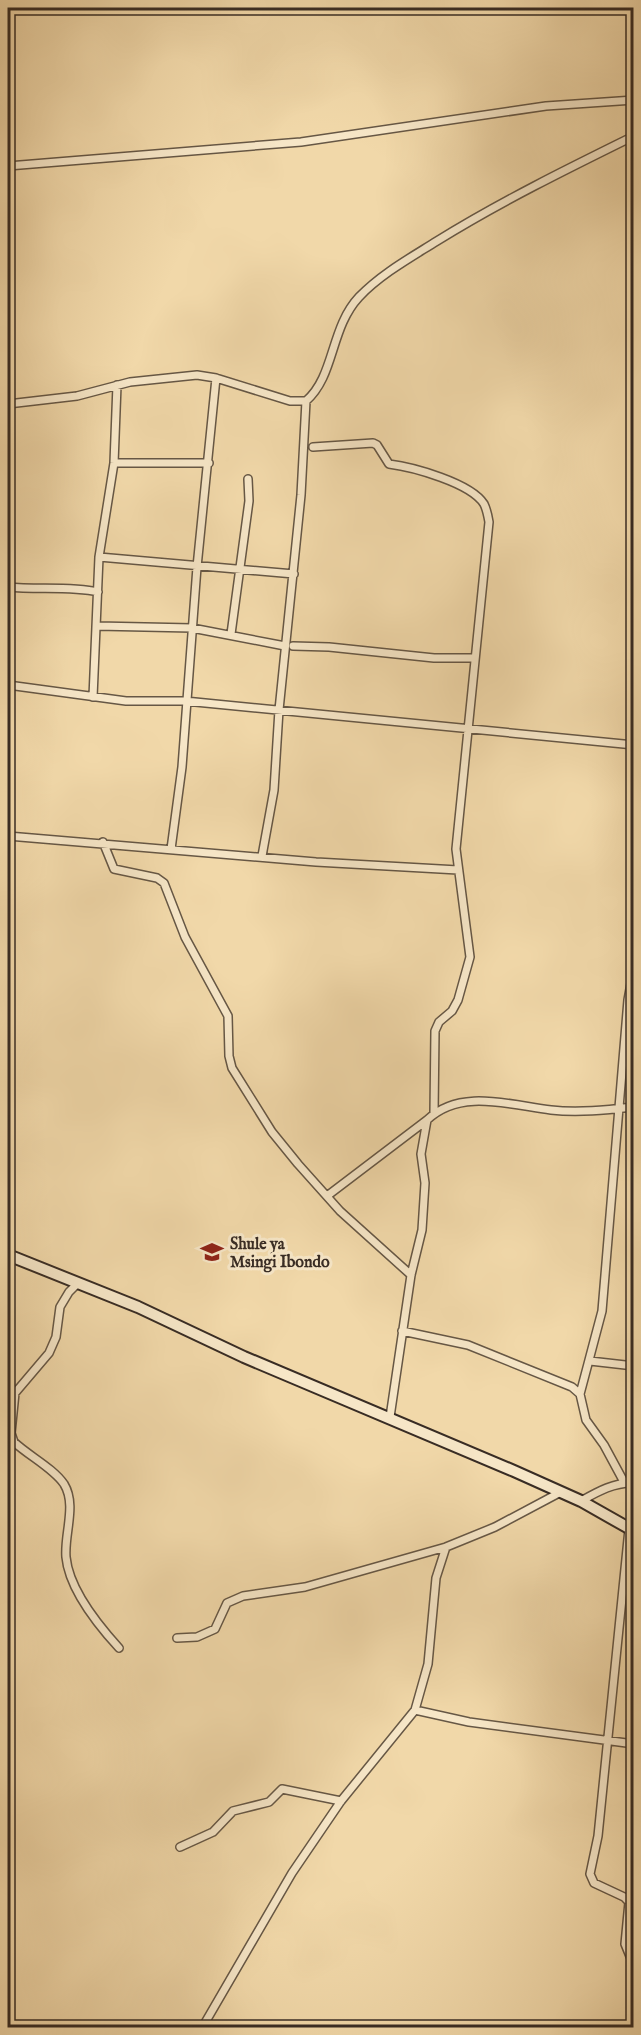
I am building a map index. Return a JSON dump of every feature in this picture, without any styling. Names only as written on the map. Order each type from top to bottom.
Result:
[{"type":"main road","points":[[8,1255],[138,1306],[244,1357],[390,1417],[581,1501],[631,1530]]},
{"type":"street","points":[[8,166],[301,142],[546,106],[633,100]]},
{"type":"street","points":[[262,856],[274,790],[279,710],[289,646],[306,400],[323,380],[335,338],[345,314],[360,296],[395,267],[500,205],[633,136]]},
{"type":"street","points":[[8,404],[77,396],[117,385],[197,375],[216,378],[290,401],[306,400]]},
{"type":"street","points":[[171,849],[182,768],[185,701],[216,378]]},
{"type":"street","points":[[93,697],[99,556],[114,463],[117,385]]},
{"type":"street","points":[[313,447],[372,443],[377,445],[389,464],[416,468],[473,493],[483,503],[489,522],[466,730],[456,849],[470,957],[458,1000],[452,1011],[439,1022],[435,1031],[434,1113]]},
{"type":"street","points":[[114,463],[209,463]]},
{"type":"street","points":[[231,634],[249,501],[248,479]]},
{"type":"street","points":[[99,556],[197,567],[294,574]]},
{"type":"street","points":[[8,587],[79,589],[98,592]]},
{"type":"street","points":[[97,626],[192,627],[289,646],[329,647],[434,658],[475,658]]},
{"type":"street","points":[[8,685],[93,697],[185,701],[633,745]]},
{"type":"street","points":[[8,836],[103,842],[316,862],[458,870]]},
{"type":"street","points":[[103,842],[114,870],[157,878],[164,883],[185,937],[228,1016],[228,1056],[232,1068],[272,1132],[355,1226],[411,1275]]},
{"type":"street","points":[[624,1482],[604,1445],[586,1420],[580,1394],[602,1311],[633,967]]},
{"type":"street","points":[[626,1041],[633,1034]]},
{"type":"street","points":[[327,1196],[434,1113],[449,1105],[473,1101],[518,1104],[551,1110],[633,1107]]},
{"type":"street","points":[[390,1417],[411,1275],[422,1230],[424,1183],[421,1154],[427,1120]]},
{"type":"street","points":[[77,1284],[60,1307],[56,1337],[49,1353],[15,1393],[11,1433],[19,1446],[63,1483],[68,1494],[69,1508],[65,1542],[68,1572],[90,1609],[120,1648]]},
{"type":"street","points":[[402,1331],[468,1345],[567,1384],[580,1394]]},
{"type":"street","points":[[590,1361],[633,1366]]},
{"type":"street","points":[[581,1501],[624,1482],[633,1483]]},
{"type":"street","points":[[177,1638],[197,1637],[215,1629],[227,1603],[243,1596],[305,1587],[446,1547],[495,1527],[559,1493]]},
{"type":"street","points":[[631,1530],[596,1846],[590,1874],[594,1883],[624,1897],[628,1902],[625,1944],[633,1966]]},
{"type":"street","points":[[202,2028],[292,1873],[341,1801],[415,1710],[428,1664],[436,1578],[446,1547]]},
{"type":"street","points":[[415,1710],[435,1716],[505,1727],[633,1744]]},
{"type":"street","points":[[180,1847],[213,1832],[233,1811],[268,1802],[282,1789],[341,1801]]},
{"type":"place","name":"Shule ya Msingi Ibondo","points":[[212,1252]]}]
